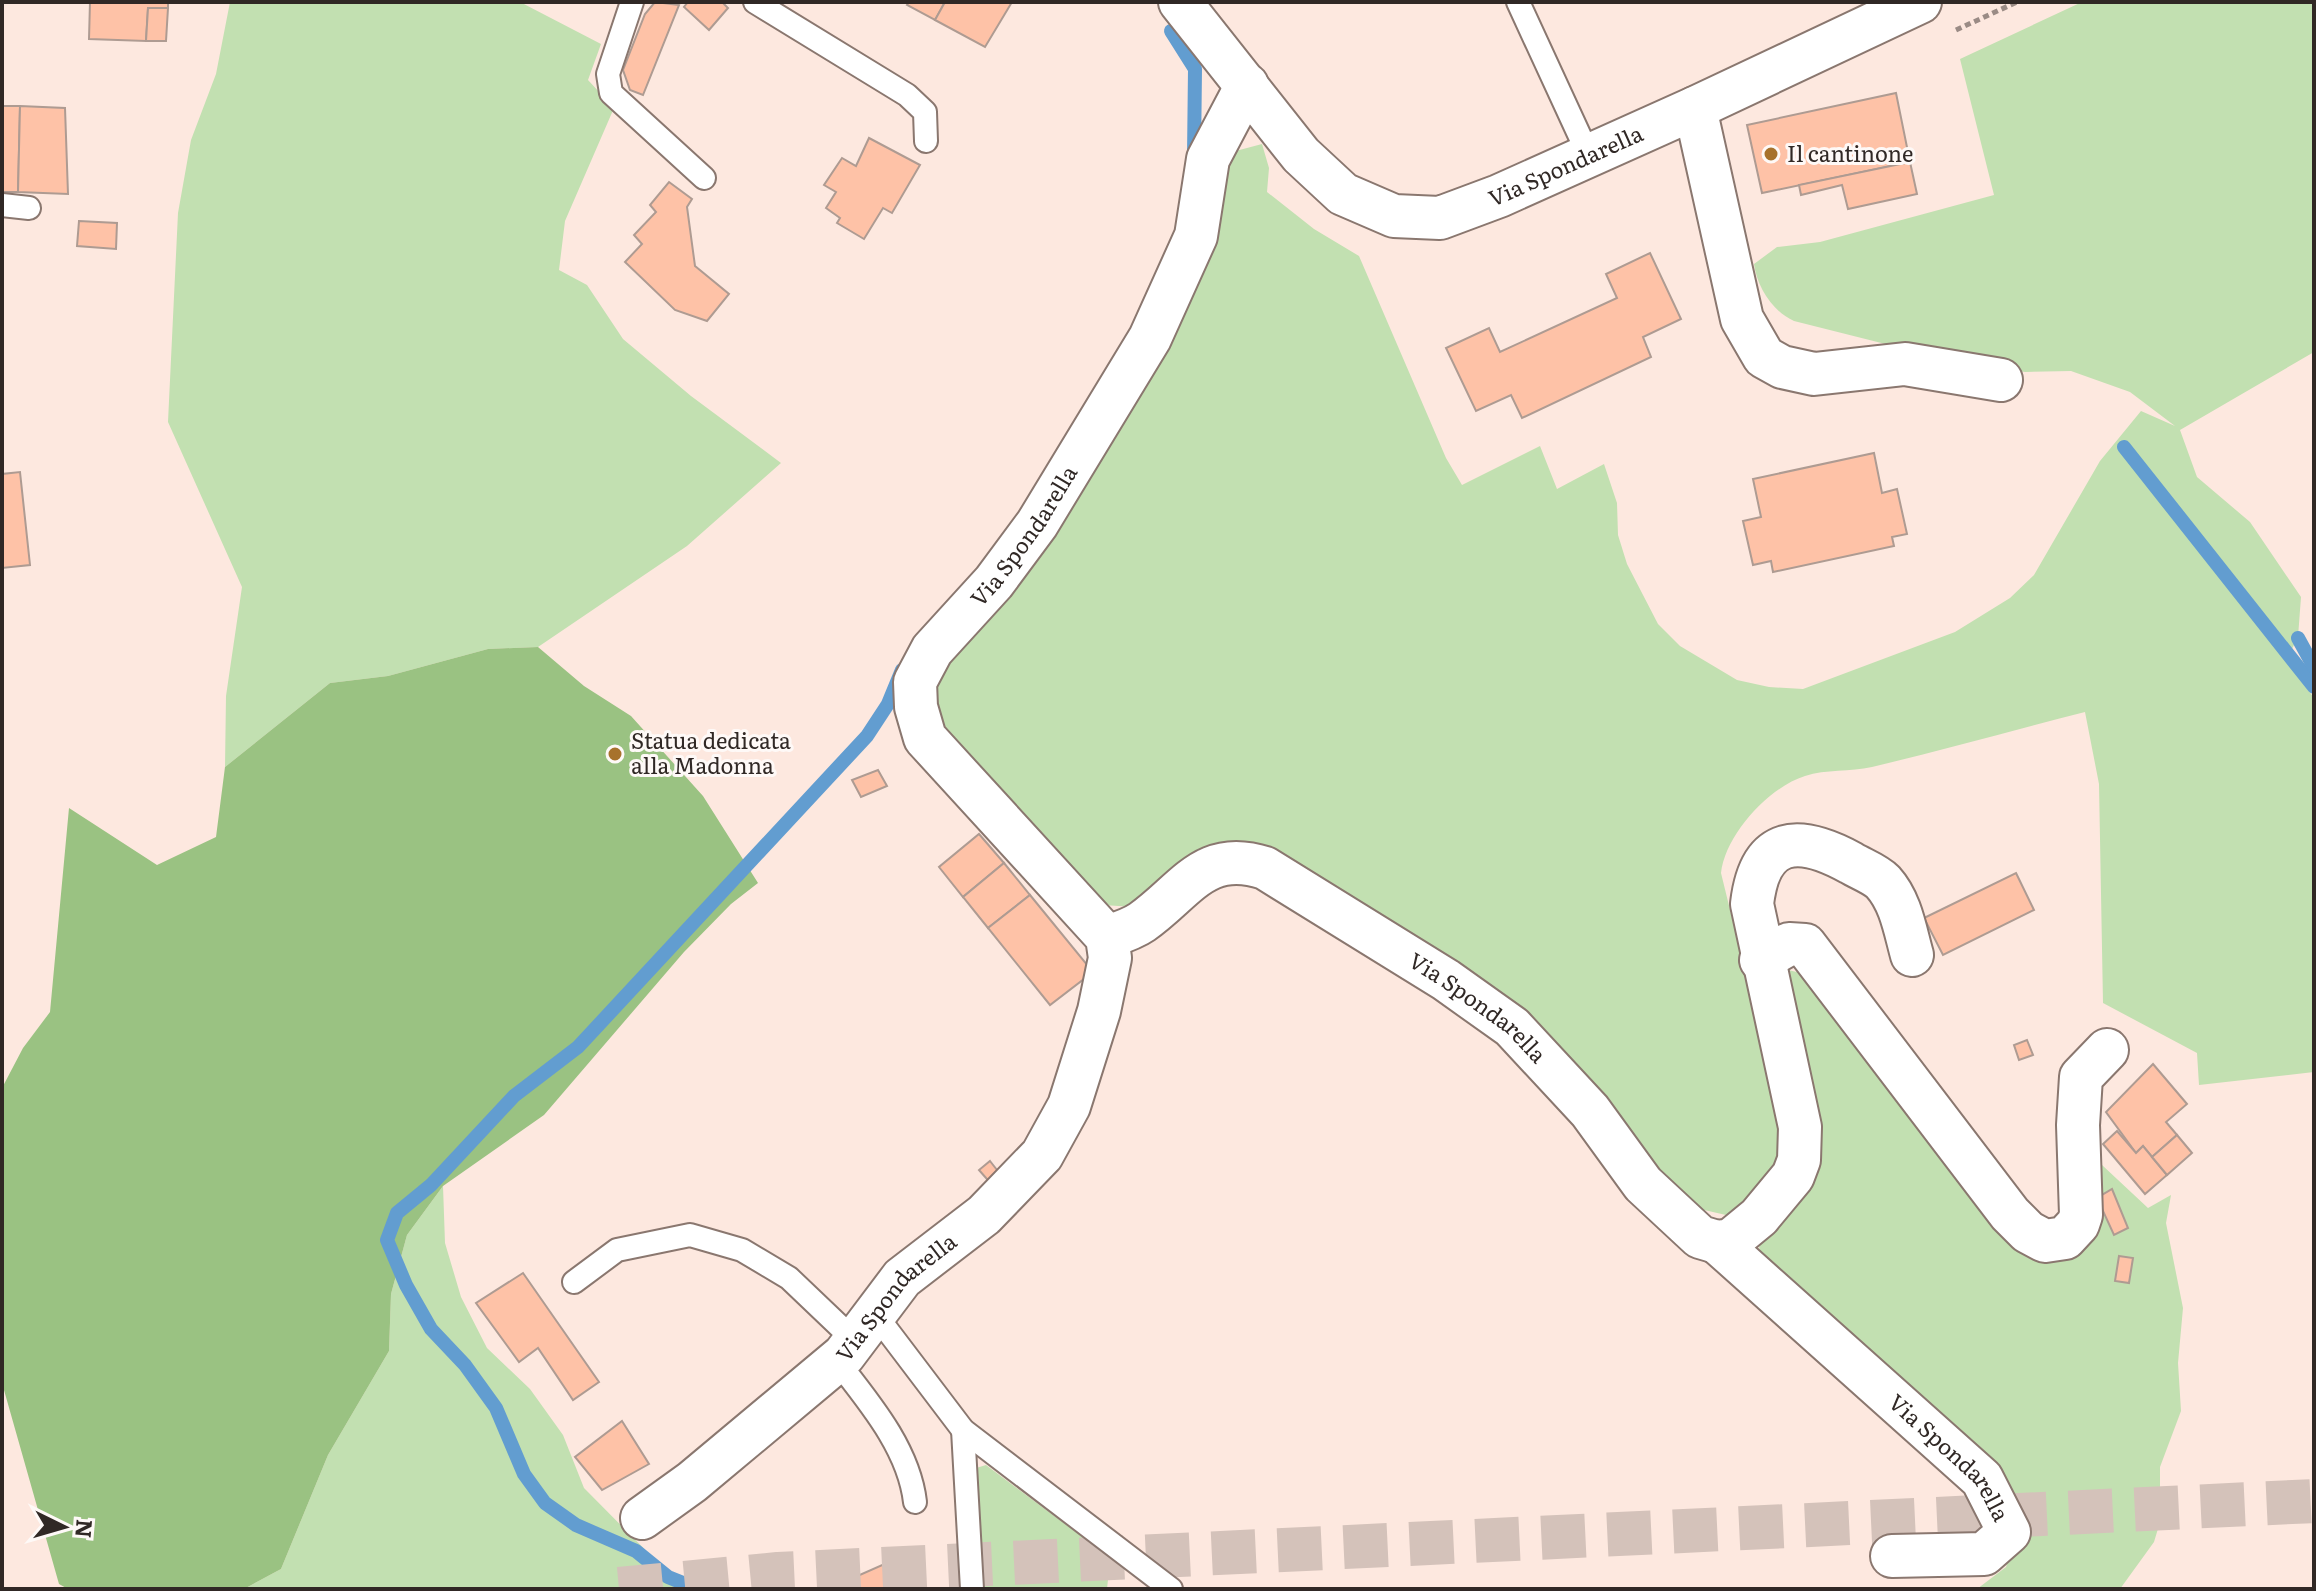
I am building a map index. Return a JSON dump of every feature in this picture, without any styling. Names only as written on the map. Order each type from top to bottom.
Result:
[{"type":"street","name":"Via Spondarella","points":[[1180,2],[1301,155],[1343,194],[1394,216],[1440,218],[1589,156],[1920,2]]},
{"type":"street","name":"Via Spondarella","points":[[642,1518],[692,1482],[855,1338],[902,1278],[984,1215],[1042,1155],[1069,1106],[1099,1011],[1110,958],[1107,937],[925,738],[916,707],[915,682],[932,650],[994,582],[1037,524],[1150,338],[1196,236],[1208,159],[1247,85]]},
{"type":"street","points":[[1695,108],[1742,319],[1764,357],[1782,367],[1814,374],[1905,364],[2001,380]]},
{"type":"street","points":[[1717,1242],[1731,1240],[1759,1217],[1793,1176],[1799,1160],[1800,1127],[1761,960],[1752,904],[1755,876],[1762,861],[1789,846],[1821,847],[1881,880],[1897,902],[1912,955]]},
{"type":"street","name":"Via Spondarella","points":[[1107,937],[1140,924],[1199,873],[1220,862],[1245,861],[1265,868],[1446,980],[1512,1027],[1590,1111],[1643,1184],[1700,1237],[1717,1242],[1982,1479],[2009,1532],[1984,1554],[1892,1556]]},
{"type":"street","points":[[1761,960],[1789,944],[1805,945],[2010,1214],[2028,1232],[2045,1241],[2065,1238],[2078,1224],[2081,1215],[2078,1125],[2081,1077],[2107,1050]]},
{"type":"lane","points":[[632,2],[608,74],[611,93],[704,178]]},
{"type":"lane","points":[[755,2],[907,95],[925,112],[926,141]]},
{"type":"lane","points":[[1518,2],[1589,156]]},
{"type":"lane","points":[[2,205],[29,208]]},
{"type":"lane","points":[[574,1282],[617,1250],[690,1235],[742,1250],[789,1278],[963,1430],[1171,1589]]},
{"type":"lane","points":[[855,1338],[869,1402],[895,1444],[913,1483],[915,1502]]},
{"type":"lane","points":[[963,1430],[972,1589]]},
{"type":"green space","points":[[230,2],[520,2],[601,44],[588,80],[614,108],[565,221],[559,270],[587,285],[623,339],[691,396],[781,463],[687,546],[538,647],[488,649],[388,676],[330,683],[225,767],[226,696],[242,587],[168,422],[178,213],[191,140],[216,74]]},
{"type":"green space","points":[[2082,2],[2314,2],[2314,352],[2180,430],[2197,477],[2250,522],[2301,597],[2298,637],[2290,653],[2292,668],[2314,698],[2314,1072],[2199,1085],[2197,1053],[2103,1003],[2099,784],[2085,712],[1872,767],[1805,776],[1777,790],[1740,829],[1724,858],[1721,873],[1785,1134],[1773,1177],[1741,1209],[1726,1215],[1678,1204],[1617,1120],[1280,863],[1134,907],[1103,905],[949,751],[933,714],[933,682],[1049,524],[1218,167],[1232,152],[1262,144],[1269,168],[1267,192],[1314,229],[1359,256],[1446,458],[1462,485],[1540,446],[1557,489],[1604,464],[1617,503],[1618,535],[1627,564],[1658,624],[1680,646],[1737,680],[1769,687],[1803,689],[1955,632],[2010,598],[2034,575],[2100,461],[2141,411],[2175,426],[2130,392],[2071,371],[2025,372],[1937,357],[1794,321],[1779,312],[1767,298],[1754,264],[1777,247],[1820,242],[1994,195],[1960,59]]},
{"type":"green space","points":[[538,647],[584,686],[631,716],[703,796],[758,883],[731,904],[684,952],[544,1115],[443,1186],[407,1235],[391,1294],[389,1351],[328,1455],[281,1569],[244,1589],[68,1589],[59,1584],[2,1383],[2,1088],[23,1048],[50,1012],[69,808],[157,865],[216,837],[225,767],[330,683],[388,676],[488,649]]},
{"type":"green space","points":[[1784,969],[1805,974],[2065,1257],[2085,1250],[2095,1167],[2102,1165],[2148,1208],[2171,1195],[2166,1223],[2183,1308],[2178,1363],[2181,1411],[2160,1467],[2160,1522],[2154,1542],[2120,1589],[1977,1589],[2006,1567],[2015,1541],[1760,1264],[1759,1242],[1801,1195]]},
{"type":"green space","points":[[443,1186],[445,1243],[461,1297],[487,1348],[530,1389],[563,1435],[584,1488],[684,1589],[244,1589],[281,1569],[328,1455],[389,1351],[391,1294],[407,1235]]},
{"type":"green space","points":[[986,1465],[1116,1562],[1109,1570],[1107,1589],[984,1589],[973,1469]]},
{"type":"building","points":[[90,2],[168,2],[168,8],[148,8],[146,41],[89,39]]},
{"type":"building","points":[[655,2],[679,5],[643,95],[630,90],[623,70],[645,14]]},
{"type":"building","points":[[688,2],[722,2],[728,8],[709,30],[684,7]]},
{"type":"building","points":[[909,2],[945,2],[935,20],[907,5]]},
{"type":"building","points":[[945,2],[1012,2],[985,47],[935,20]]},
{"type":"building","points":[[148,8],[168,8],[166,41],[146,41]]},
{"type":"building","points":[[1896,93],[1910,162],[1762,193],[1747,125]]},
{"type":"building","points":[[2,106],[20,106],[18,192],[2,192]]},
{"type":"building","points":[[20,106],[65,108],[68,194],[18,192]]},
{"type":"building","points":[[869,138],[920,165],[892,213],[883,208],[864,239],[837,223],[840,218],[826,208],[836,192],[824,185],[842,158],[856,166]]},
{"type":"building","points":[[1910,162],[1917,194],[1848,209],[1842,185],[1801,195],[1799,185]]},
{"type":"building","points":[[669,182],[692,199],[687,207],[695,266],[729,294],[707,321],[675,310],[625,262],[642,244],[634,235],[656,212],[650,205]]},
{"type":"building","points":[[79,221],[117,223],[116,249],[77,246]]},
{"type":"building","points":[[1650,253],[1681,319],[1643,337],[1651,357],[1522,418],[1511,395],[1476,411],[1446,348],[1489,328],[1500,352],[1617,298],[1606,274]]},
{"type":"building","points":[[1874,453],[1882,493],[1897,489],[1907,534],[1892,537],[1894,546],[1773,572],[1771,561],[1753,565],[1743,521],[1761,517],[1753,479]]},
{"type":"building","points":[[20,472],[30,565],[2,568],[2,474]]},
{"type":"building","points":[[878,770],[887,786],[861,797],[852,780]]},
{"type":"building","points":[[979,834],[1004,863],[963,897],[939,867]]},
{"type":"building","points":[[1004,863],[1030,895],[988,928],[963,897]]},
{"type":"building","points":[[2016,873],[2034,910],[1943,955],[1924,918]]},
{"type":"building","points":[[1030,895],[1093,972],[1050,1005],[988,928]]},
{"type":"building","points":[[2027,1040],[2033,1055],[2019,1060],[2014,1045]]},
{"type":"building","points":[[2153,1064],[2187,1104],[2166,1122],[2177,1135],[2152,1157],[2143,1146],[2136,1153],[2106,1112]]},
{"type":"building","points":[[2117,1131],[2136,1153],[2143,1146],[2167,1175],[2145,1194],[2103,1144]]},
{"type":"building","points":[[2177,1135],[2192,1153],[2167,1175],[2152,1157]]},
{"type":"building","points":[[990,1161],[1004,1179],[993,1186],[979,1170]]},
{"type":"building","points":[[2112,1189],[2128,1228],[2114,1235],[2097,1198]]},
{"type":"building","points":[[2119,1256],[2133,1258],[2129,1283],[2115,1281]]},
{"type":"building","points":[[523,1273],[599,1382],[573,1400],[538,1348],[519,1362],[476,1303]]},
{"type":"building","points":[[622,1421],[649,1464],[602,1490],[575,1457]]},
{"type":"building","points":[[898,1558],[912,1589],[828,1589]]},
{"type":"waterway","points":[[1171,31],[1195,69],[1194,156]]},
{"type":"waterway","points":[[2124,447],[2314,687]]},
{"type":"waterway","points":[[2298,638],[2314,667]]},
{"type":"waterway","points":[[698,1589],[668,1577],[636,1551],[576,1525],[545,1503],[524,1474],[496,1408],[465,1365],[431,1329],[406,1285],[387,1240],[397,1213],[431,1185],[514,1096],[578,1047],[867,736],[888,704],[902,670]]},
{"type":"tunnel","points":[[619,1589],[778,1574],[2314,1501]]},
{"type":"place","name":"Il cantinone","points":[[1771,154]]},
{"type":"place","name":"Statua dedicata alla Madonna","points":[[615,754]]}]
